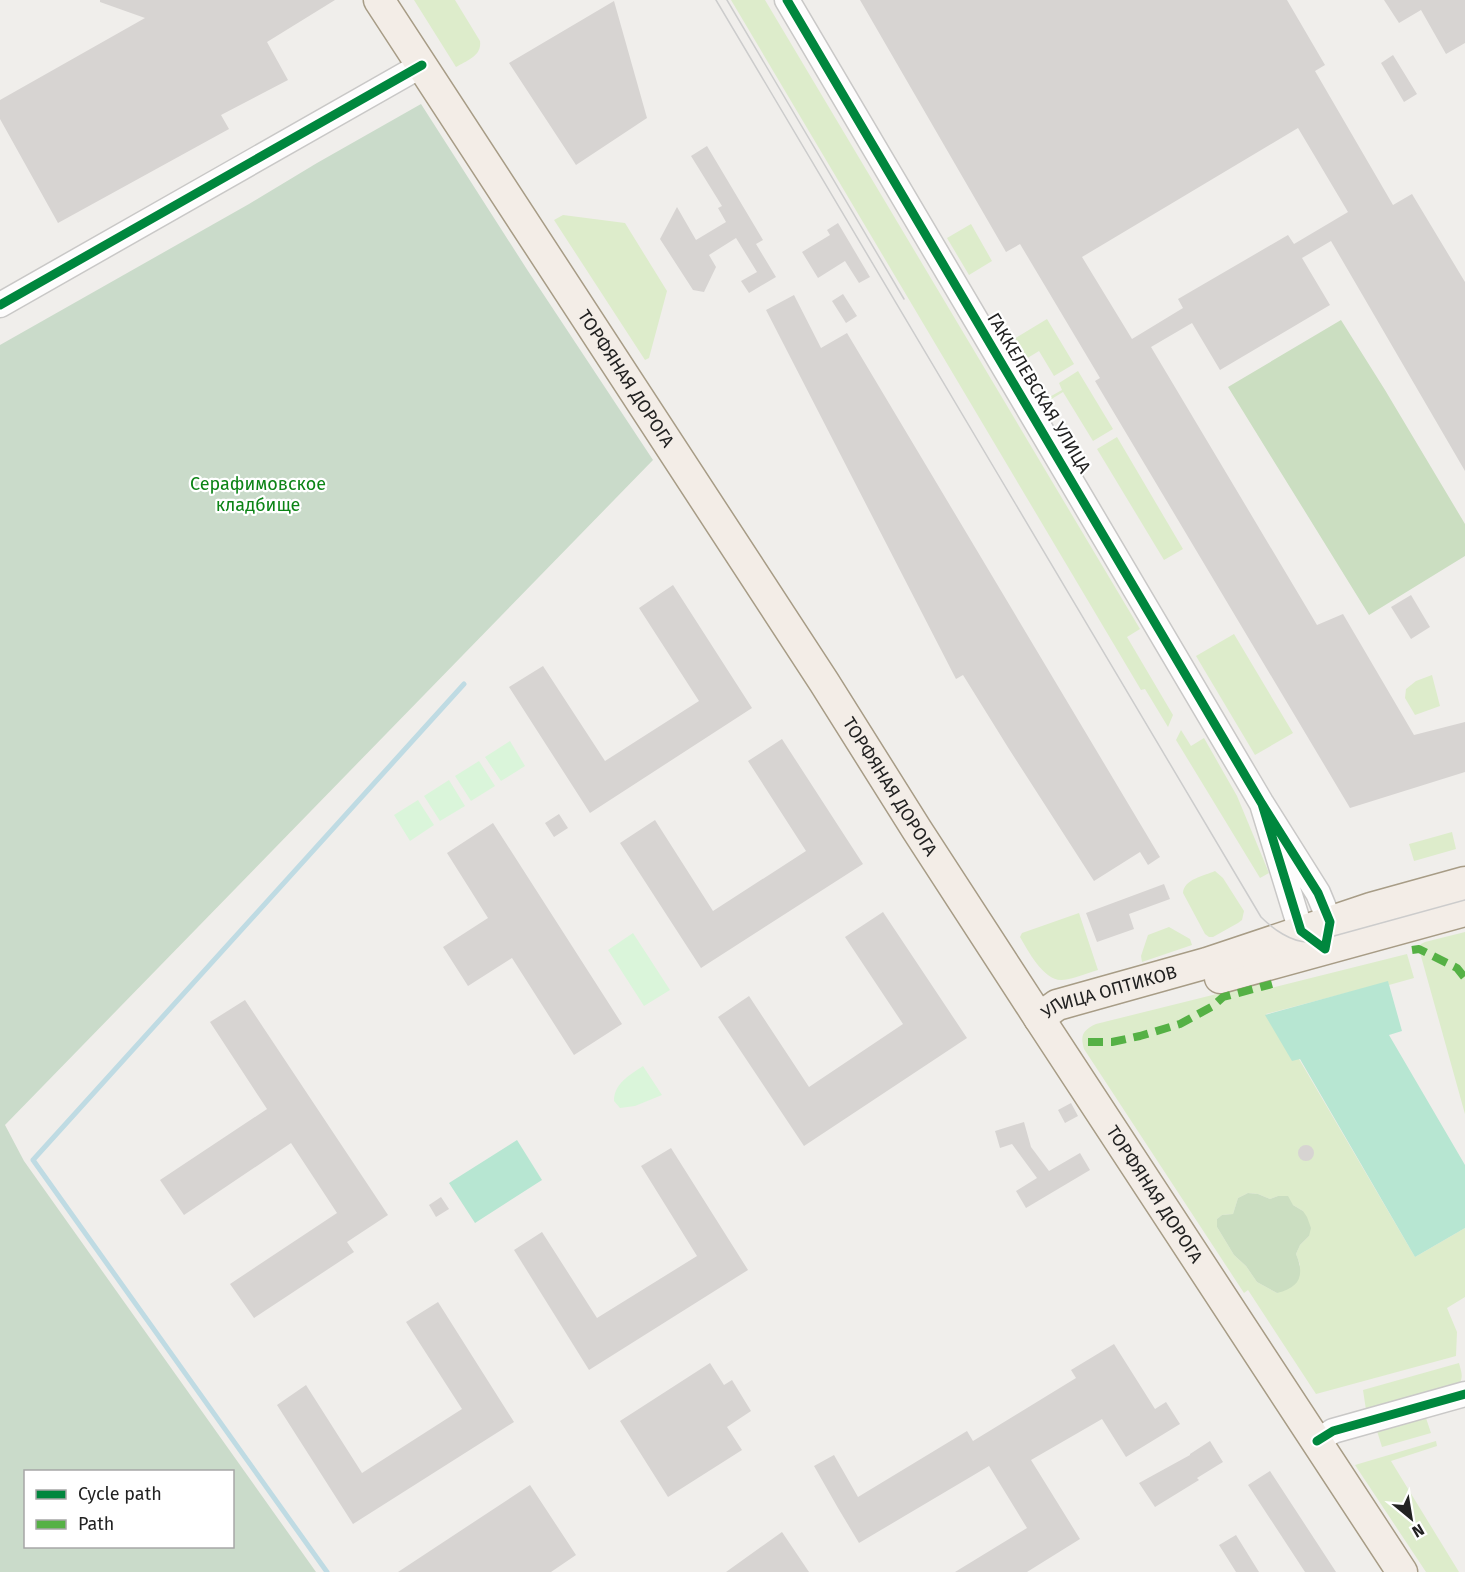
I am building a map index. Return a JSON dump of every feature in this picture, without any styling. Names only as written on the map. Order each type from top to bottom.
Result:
[{"type":"main road","name":"ТОРФЯНАЯ ДОРОГА","points":[[379,0],[824,682],[1039,1018],[1402,1572]]},
{"type":"main road","name":"УЛИЦА ОПТИКОВ","points":[[1039,1018],[1062,1019],[1267,966],[1327,935],[1371,908],[1465,882]]},
{"type":"main road","name":"УЛИЦА ОПТИКОВ","points":[[1039,1018],[1057,1005],[1208,963],[1301,931],[1327,935],[1465,911]]},
{"type":"street","name":"ГАККЕЛЕВСКАЯ УЛИЦА","points":[[787,0],[1262,804],[1318,892],[1327,935]]},
{"type":"street","points":[[0,305],[422,65]]},
{"type":"street","name":"ГАККЕЛЕВСКАЯ УЛИЦА","points":[[1262,804],[1301,931]]},
{"type":"street","points":[[1317,1441],[1333,1431],[1465,1394]]},
{"type":"green space","points":[[414,0],[455,0],[480,41],[476,54],[456,67]]},
{"type":"green space","points":[[731,0],[765,0],[1140,629],[1127,637],[1173,715],[1168,727],[1145,689],[1141,690]]},
{"type":"green space","name":"Серафимовское кладбище","points":[[421,104],[653,460],[5,1125],[24,1161],[316,1572],[0,1572],[0,345]]},
{"type":"green space","points":[[563,215],[625,223],[667,291],[649,358],[645,360],[554,220]]},
{"type":"green space","points":[[971,224],[992,261],[969,275],[947,238]]},
{"type":"green space","points":[[1047,319],[1074,364],[1054,376],[1039,351],[1021,362],[1009,342]]},
{"type":"green space","points":[[1341,320],[1465,524],[1465,556],[1369,615],[1228,387]]},
{"type":"green space","points":[[1078,371],[1113,429],[1093,441],[1063,392],[1045,403],[1044,400],[1062,390],[1059,383]]},
{"type":"green space","points":[[1117,437],[1183,549],[1164,560],[1097,449]]},
{"type":"green space","points":[[1234,634],[1293,733],[1255,755],[1196,656]]},
{"type":"green space","points":[[1432,675],[1440,706],[1415,715],[1405,698],[1406,689],[1416,681]]},
{"type":"green space","points":[[1181,730],[1191,746],[1204,738],[1237,796],[1269,873],[1260,878],[1176,740]]},
{"type":"green space","points":[[510,741],[525,766],[501,781],[485,757]]},
{"type":"green space","points":[[479,761],[495,786],[471,801],[455,776]]},
{"type":"green space","points":[[449,780],[465,806],[440,821],[424,796]]},
{"type":"green space","points":[[418,800],[434,825],[410,841],[394,815]]},
{"type":"green space","points":[[1452,832],[1456,849],[1414,861],[1409,844]]},
{"type":"green space","points":[[1215,871],[1223,878],[1244,911],[1242,920],[1238,923],[1209,937],[1205,934],[1183,893],[1184,888],[1191,881]]},
{"type":"green space","points":[[1079,913],[1098,970],[1062,980],[1055,979],[1037,964],[1020,937],[1022,933]]},
{"type":"green space","points":[[1169,927],[1190,939],[1192,945],[1142,962],[1141,956],[1148,935]]},
{"type":"green space","points":[[1465,932],[1465,1114],[1419,949],[1425,942]]},
{"type":"green space","points":[[633,933],[670,990],[644,1006],[608,950]]},
{"type":"green space","points":[[1407,954],[1414,978],[1389,985],[1388,982],[1266,1014],[1299,1059],[1415,1257],[1465,1228],[1465,1297],[1447,1308],[1457,1332],[1456,1356],[1316,1394],[1248,1290],[1244,1293],[1084,1049],[1082,1040],[1084,1034],[1088,1028],[1096,1024],[1265,982],[1267,989]],"holes":[[[1248,1193],[1270,1199],[1278,1196],[1303,1211],[1309,1236],[1300,1245],[1296,1254],[1300,1265],[1277,1293],[1257,1282],[1246,1266],[1234,1255],[1217,1227],[1217,1219],[1222,1215],[1233,1214],[1238,1198]]]},
{"type":"green space","points":[[1388,981],[1402,1031],[1389,1035],[1465,1165],[1465,1228],[1415,1257],[1300,1059],[1292,1061],[1265,1015]]},
{"type":"green space","points":[[643,1066],[662,1095],[635,1106],[620,1108],[614,1101],[617,1089],[628,1076]]},
{"type":"green space","points":[[517,1140],[542,1180],[475,1223],[449,1183]]},
{"type":"green space","points":[[1248,1193],[1270,1199],[1288,1196],[1293,1205],[1303,1211],[1307,1217],[1311,1228],[1309,1236],[1300,1245],[1296,1254],[1300,1274],[1295,1284],[1285,1291],[1277,1293],[1257,1282],[1246,1266],[1234,1255],[1217,1227],[1217,1219],[1222,1215],[1233,1214],[1238,1198]]},
{"type":"green space","points":[[1459,1363],[1462,1376],[1459,1384],[1366,1410],[1363,1390]]},
{"type":"green space","points":[[1426,1418],[1431,1433],[1382,1447],[1377,1431]]},
{"type":"green space","points":[[1436,1441],[1437,1446],[1391,1461],[1459,1572],[1426,1572],[1355,1465]]},
{"type":"building","points":[[100,0],[335,0],[267,42],[288,80],[221,115],[229,129],[58,223],[0,119],[0,100],[145,18],[100,2]]},
{"type":"building","points":[[860,0],[1287,0],[1325,65],[1315,71],[1393,205],[1412,194],[1465,282],[1465,471],[1331,241],[1302,258],[1330,305],[1220,370],[1192,323],[1151,347],[1317,625],[1343,614],[1414,735],[1465,722],[1465,772],[1350,808],[1095,381],[1100,378],[1020,244],[1006,252]],"holes":[[[1298,128],[1348,212],[1294,244],[1288,235],[1178,299],[1183,308],[1132,339],[1082,257]]]},
{"type":"building","points":[[1384,0],[1465,0],[1465,43],[1446,54],[1421,10],[1399,23]]},
{"type":"building","points":[[614,1],[647,118],[576,165],[509,63]]},
{"type":"building","points":[[1393,55],[1417,94],[1404,102],[1381,63]]},
{"type":"building","points":[[707,146],[763,240],[756,244],[776,277],[749,293],[741,281],[757,272],[736,238],[709,255],[716,267],[704,292],[693,290],[660,239],[677,207],[696,240],[726,222],[718,208],[722,206],[691,156]]},
{"type":"building","points":[[838,223],[870,277],[859,283],[845,261],[818,278],[802,252],[830,235],[827,230]]},
{"type":"building","points":[[843,294],[857,316],[846,323],[832,301]]},
{"type":"building","points":[[794,295],[821,348],[847,333],[1160,857],[1148,865],[1140,852],[1094,881],[963,675],[956,679],[766,310]]},
{"type":"building","points":[[673,585],[752,708],[590,813],[509,687],[543,666],[605,761],[699,701],[639,608]]},
{"type":"building","points":[[1411,595],[1430,627],[1411,639],[1391,607]]},
{"type":"building","points":[[782,739],[863,864],[701,968],[620,843],[655,820],[713,911],[806,851],[748,761]]},
{"type":"building","points":[[559,814],[568,828],[554,837],[545,823]]},
{"type":"building","points":[[493,823],[622,1024],[574,1055],[512,958],[468,986],[443,947],[488,918],[447,853]]},
{"type":"building","points":[[1164,884],[1170,899],[1129,914],[1134,929],[1097,942],[1086,913]]},
{"type":"building","points":[[883,912],[967,1038],[804,1146],[718,1017],[749,996],[809,1087],[903,1024],[845,937]]},
{"type":"building","points":[[245,1000],[388,1215],[347,1242],[354,1252],[254,1318],[230,1284],[337,1213],[291,1143],[184,1215],[160,1180],[267,1109],[210,1022]]},
{"type":"building","points":[[1071,1103],[1078,1116],[1065,1123],[1058,1110]]},
{"type":"building","points":[[1024,1122],[1031,1147],[1049,1171],[1080,1153],[1090,1170],[1026,1208],[1016,1191],[1037,1178],[1012,1144],[1000,1148],[995,1131]]},
{"type":"building","points":[[1306,1145],[1312,1147],[1314,1153],[1312,1159],[1306,1161],[1300,1159],[1298,1153],[1300,1147]]},
{"type":"building","points":[[671,1148],[748,1270],[589,1370],[514,1250],[542,1232],[597,1318],[697,1256],[641,1166]]},
{"type":"building","points":[[441,1197],[449,1209],[436,1217],[429,1205]]},
{"type":"building","points":[[438,1302],[514,1422],[353,1524],[277,1405],[306,1385],[362,1473],[462,1409],[406,1322]]},
{"type":"building","points":[[1114,1344],[1155,1409],[1166,1402],[1180,1424],[1126,1457],[1102,1419],[1031,1460],[1080,1539],[1027,1572],[955,1572],[1027,1528],[989,1466],[859,1543],[814,1466],[834,1455],[858,1497],[967,1431],[973,1441],[1076,1378],[1071,1370]]},
{"type":"building","points":[[710,1363],[724,1385],[732,1380],[751,1411],[727,1427],[742,1450],[668,1497],[620,1421]]},
{"type":"building","points":[[1210,1441],[1223,1462],[1155,1507],[1139,1483],[1190,1455]]},
{"type":"building","points":[[1270,1471],[1336,1572],[1305,1572],[1248,1485]]},
{"type":"building","points":[[530,1485],[576,1555],[551,1572],[398,1572]]},
{"type":"building","points":[[782,1532],[809,1572],[726,1572]]},
{"type":"building","points":[[1236,1535],[1259,1572],[1236,1572],[1219,1545]]},
{"type":"waterway","points":[[327,1572],[33,1160],[464,684]]},
{"type":"tram line","points":[[716,0],[1261,917],[1289,937],[1310,942],[1465,900]]},
{"type":"tram line","points":[[727,0],[904,299]]},
{"type":"marked path","points":[[1412,950],[1419,949],[1457,968],[1465,978]]},
{"type":"marked path","points":[[1088,1042],[1112,1042],[1180,1024],[1213,1006],[1223,997],[1272,984]]},
{"type":"cycle path","points":[[787,0],[1262,804],[1318,893],[1330,922],[1325,949],[1301,931],[1262,804]]},
{"type":"cycle path","points":[[0,305],[422,65]]},
{"type":"cycle path","points":[[1317,1441],[1333,1431],[1465,1394]]}]
